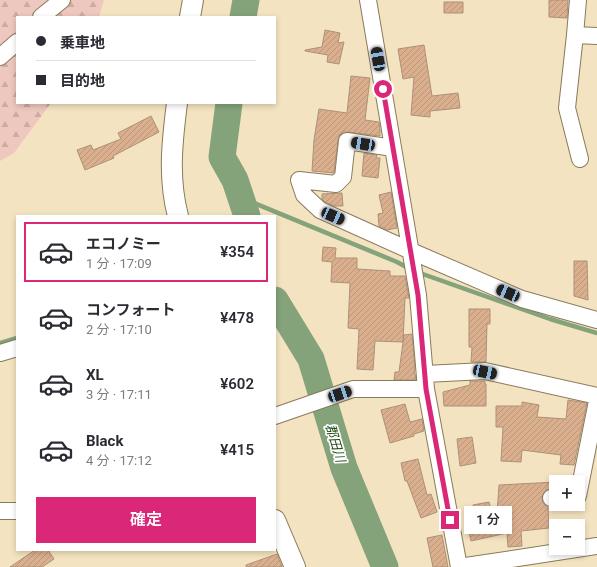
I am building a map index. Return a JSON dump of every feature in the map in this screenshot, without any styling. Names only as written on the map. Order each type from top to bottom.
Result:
[{"type":"street","points":[[42,16],[62,0]]},
{"type":"street","points":[[190,16],[193,0]]},
{"type":"street","points":[[368,0],[416,281],[426,381],[459,567],[597,546]]},
{"type":"street","points":[[578,0],[576,35],[567,108],[580,159]]},
{"type":"street","points":[[576,35],[597,36]]},
{"type":"street","points":[[0,57],[16,43]]},
{"type":"street","points":[[177,104],[172,147],[174,198],[178,215]]},
{"type":"street","points":[[393,148],[348,141],[343,177],[336,184],[299,180],[304,195],[320,210],[411,255],[522,298],[597,320]]},
{"type":"street","points":[[0,353],[16,348]]},
{"type":"street","points":[[276,416],[353,389],[426,381],[485,372],[597,396]]},
{"type":"street","points":[[582,475],[597,401]]},
{"type":"street","points":[[0,510],[16,511]]},
{"type":"street","points":[[276,522],[294,567]]},
{"type":"green space","points":[[0,0],[104,0],[99,16],[16,16],[16,104],[50,104],[14,153],[0,161]]},
{"type":"building","points":[[549,0],[568,0],[567,18],[549,17]]},
{"type":"building","points":[[444,2],[463,2],[463,13],[444,13]]},
{"type":"building","points":[[325,30],[340,33],[338,43],[344,42],[339,64],[327,62],[328,55],[305,51],[322,47]]},
{"type":"building","points":[[424,45],[432,96],[458,93],[460,108],[430,111],[430,117],[411,115],[414,77],[403,79],[398,49]]},
{"type":"building","points":[[351,76],[370,78],[365,120],[379,122],[380,136],[343,132],[339,136],[338,140],[334,173],[312,171],[314,140],[319,109],[347,113]]},
{"type":"building","points":[[151,116],[159,132],[113,156],[114,158],[85,170],[77,150],[91,145],[93,150],[121,139],[118,133]]},
{"type":"building","points":[[364,153],[377,155],[376,158],[380,158],[378,178],[362,176]]},
{"type":"building","points":[[391,192],[397,228],[387,230],[379,226],[378,214],[383,213],[379,195]]},
{"type":"building","points":[[342,193],[343,206],[334,206],[322,199],[322,194]]},
{"type":"building","points":[[323,247],[336,248],[335,258],[357,258],[357,269],[390,271],[390,276],[405,276],[409,298],[405,298],[403,342],[375,341],[373,370],[357,369],[359,329],[348,328],[350,283],[331,282],[332,262],[322,261]]},
{"type":"building","points":[[574,261],[587,261],[588,300],[574,296]]},
{"type":"building","points":[[469,309],[490,309],[490,324],[487,324],[486,362],[471,362],[472,347],[469,347]]},
{"type":"building","points":[[412,334],[415,368],[414,374],[416,380],[394,380],[395,372],[399,372],[404,335]]},
{"type":"building","points":[[470,381],[485,381],[486,406],[444,406],[443,392],[470,385]]},
{"type":"building","points":[[568,400],[587,403],[574,465],[560,464],[561,455],[522,450],[521,462],[501,461],[503,427],[496,427],[496,406],[522,406],[522,402],[539,405],[537,417],[566,419]]},
{"type":"building","points":[[405,404],[410,422],[422,419],[424,431],[414,434],[414,436],[390,443],[381,410]]},
{"type":"building","points":[[472,437],[476,463],[460,466],[457,439]]},
{"type":"building","points":[[418,459],[427,495],[431,494],[437,512],[421,518],[407,481],[405,481],[401,463]]},
{"type":"building","points":[[549,482],[549,489],[546,490],[542,498],[543,503],[548,507],[549,528],[521,531],[522,546],[508,547],[507,533],[471,541],[467,523],[476,521],[473,505],[489,502],[496,529],[499,485]]},
{"type":"building","points":[[442,535],[448,567],[433,567],[427,538]]},
{"type":"building","points":[[34,551],[49,551],[54,559],[42,567],[10,567]]},
{"type":"building","points":[[277,554],[282,567],[246,567],[246,565]]},
{"type":"waterway","name":"郡田川","points":[[243,16],[246,0]]},
{"type":"waterway","name":"郡田川","points":[[229,104],[222,157],[235,180],[247,215]]},
{"type":"waterway","points":[[236,215],[242,198],[397,262],[410,269]]},
{"type":"waterway","points":[[417,272],[550,319],[597,333]]},
{"type":"waterway","name":"郡田川","points":[[276,302],[311,359],[344,468],[385,567]]},
{"type":"waterway","points":[[0,343],[16,338]]},
{"type":"route","points":[[383,89],[418,295],[426,389],[450,520]]}]
